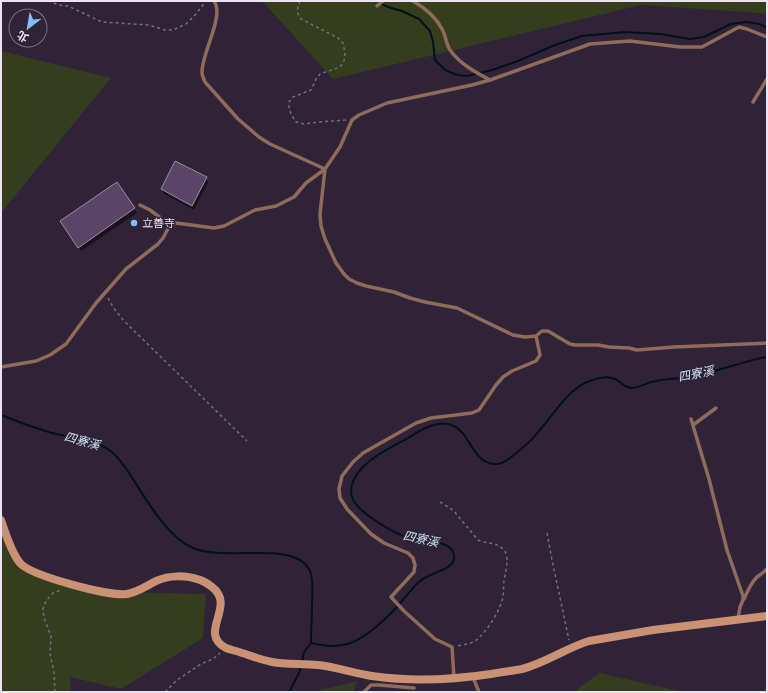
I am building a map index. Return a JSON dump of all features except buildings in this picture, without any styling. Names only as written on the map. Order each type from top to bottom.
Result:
[{"type":"street","points":[[1,520],[16,559],[22,566],[30,570],[71,584],[111,594],[136,592],[166,577],[178,576],[200,580],[216,589],[220,597],[221,608],[214,630],[215,637],[219,643],[226,648],[273,663],[319,665],[373,676],[414,687],[454,678],[530,667],[589,641],[654,630],[767,616]]},
{"type":"lane","points":[[214,1],[217,11],[203,64],[202,75],[205,82],[238,119],[259,137],[270,144],[325,169]]},
{"type":"lane","points":[[377,6],[383,1]]},
{"type":"lane","points":[[413,1],[433,16],[442,29],[448,48],[456,58],[466,67],[490,80]]},
{"type":"lane","points":[[1,367],[36,361],[50,355],[66,344],[104,293],[126,270],[158,244],[170,225],[176,223],[214,228],[224,226],[254,210],[276,206],[294,197],[306,183],[325,169],[340,147],[352,120],[359,115],[388,103],[490,80],[590,44],[630,41],[680,47],[702,47],[739,27],[767,37]]},
{"type":"lane","points":[[754,102],[767,79]]},
{"type":"lane","points":[[325,169],[320,214],[321,226],[336,263],[349,279],[357,283],[394,292],[425,302],[457,308],[513,335],[525,337],[536,336],[542,331],[548,331],[570,344],[575,345],[598,345],[637,350],[767,343]]},
{"type":"lane","points":[[140,205],[150,210],[170,225]]},
{"type":"lane","points":[[454,678],[452,647],[435,639],[391,597],[414,572],[415,565],[413,558],[408,553],[384,543],[371,534],[347,509],[340,498],[339,489],[342,476],[353,462],[363,453],[416,423],[431,418],[472,413],[479,410],[503,377],[512,371],[536,361],[540,354],[536,336]]},
{"type":"lane","points":[[693,425],[716,408]]},
{"type":"lane","points":[[691,418],[709,479],[727,550],[743,596],[743,600]]},
{"type":"lane","points":[[738,619],[740,607],[751,584],[767,569]]},
{"type":"lane","points":[[473,676],[479,692]]},
{"type":"lane","points":[[364,692],[371,686],[379,684],[414,687]]},
{"type":"path","points":[[48,1],[59,5],[68,6],[102,22],[149,25],[165,30],[173,30],[186,24],[206,1]]},
{"type":"path","points":[[300,1],[297,9],[298,16],[338,38],[343,43],[345,53],[344,61],[340,67],[320,74],[316,78],[311,90],[293,97],[289,102],[289,110],[296,122],[304,124],[352,120]]},
{"type":"path","points":[[104,293],[124,321],[247,441]]},
{"type":"path","points":[[440,502],[453,510],[478,540],[497,545],[502,548],[506,552],[507,558],[503,597],[497,612],[486,630],[474,641],[465,645],[452,647]]},
{"type":"path","points":[[547,532],[571,648]]},
{"type":"path","points":[[55,692],[54,672],[50,654],[51,636],[44,618],[43,609],[46,601],[53,594],[71,584]]},
{"type":"path","points":[[165,692],[177,680],[200,664],[213,659],[226,648]]},
{"type":"green space","points":[[262,1],[767,1],[767,15],[760,13],[641,5],[333,79]]},
{"type":"green space","points":[[1,51],[111,78],[1,213]]},
{"type":"green space","points":[[1,510],[19,564],[79,591],[206,594],[203,638],[121,689],[70,677],[71,692],[1,692]]},
{"type":"green space","points":[[599,673],[684,692],[574,692]]},
{"type":"green space","points":[[358,681],[352,692],[312,692]]},
{"type":"waterway","points":[[379,1],[388,7],[402,11],[419,19],[430,31],[435,60],[445,70],[457,75],[468,76],[518,61],[555,45],[582,36],[625,32],[660,34],[690,39],[704,37],[731,24],[747,22],[760,24],[767,28]]},
{"type":"waterway","name":"四寮溪","points":[[1,415],[52,433],[99,444],[112,452],[118,457],[150,506],[166,526],[183,543],[193,548],[206,552],[220,553],[283,554],[296,558],[305,564],[310,571],[312,583],[311,643],[336,646],[346,645],[357,640],[381,623],[392,613],[420,581],[451,565],[454,557],[451,548],[442,544],[414,540],[398,534],[371,518],[358,507],[351,494],[351,486],[361,469],[377,455],[430,426],[444,424],[452,425],[460,430],[473,449],[483,460],[498,464],[509,459],[528,443],[567,397],[587,382],[608,377],[615,379],[629,388],[632,388],[660,380],[698,376],[767,357]]},
{"type":"waterway","points":[[302,662],[304,652],[311,643]]},
{"type":"waterway","points":[[289,692],[301,666]]},
{"type":"place","name":"立善寺","points":[[134,223]]}]
